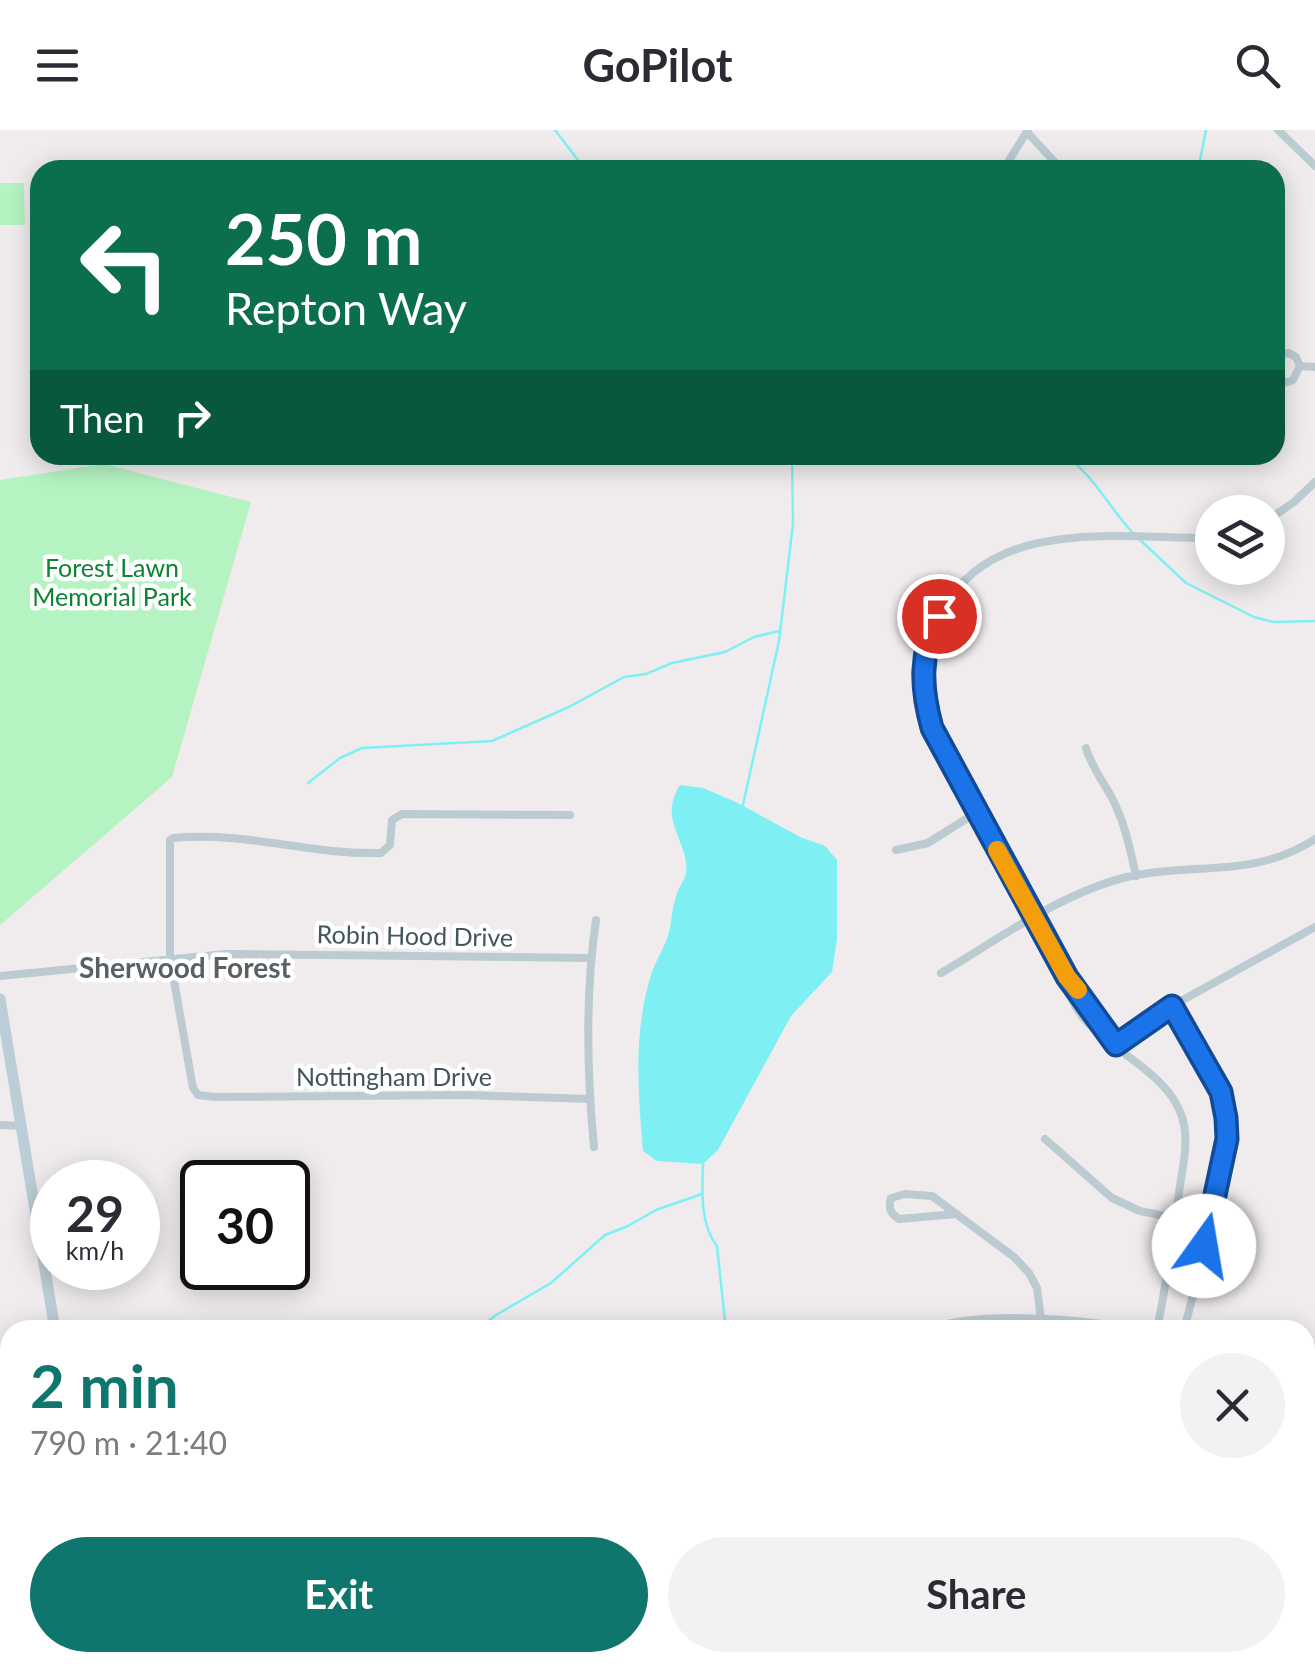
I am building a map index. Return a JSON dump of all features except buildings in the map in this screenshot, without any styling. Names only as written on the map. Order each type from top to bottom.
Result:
[{"type":"main road","points":[[0,999],[53,1320]]},
{"type":"street","points":[[1278,130],[1315,166]]},
{"type":"street","points":[[1008,160],[1027,131],[1053,160]]},
{"type":"street","points":[[1285,353],[1296,357],[1300,366]]},
{"type":"street","points":[[1300,366],[1315,367]]},
{"type":"street","points":[[1285,383],[1293,380],[1300,366]]},
{"type":"street","points":[[1285,508],[1315,482]]},
{"type":"street","points":[[1158,1320],[1186,1135],[1182,1114],[1161,1082],[1116,1045],[1067,977],[932,728],[922,670],[929,635],[950,597],[974,571],[1017,547],[1056,538],[1195,538]]},
{"type":"street","points":[[1086,748],[1126,830],[1136,876]]},
{"type":"street","points":[[896,850],[928,842],[976,812]]},
{"type":"street","points":[[170,958],[173,838],[242,837],[296,849],[380,853],[388,850],[392,820],[402,814],[570,816]]},
{"type":"street","points":[[941,973],[1091,888],[1136,876],[1261,864],[1315,839]]},
{"type":"street","points":[[594,1148],[589,1099],[590,958],[596,920]]},
{"type":"street","points":[[1116,1045],[1172,1006],[1315,927]]},
{"type":"street","name":"Robin Hood Drive","points":[[0,976],[170,958],[345,954],[590,958]]},
{"type":"street","name":"Nottingham Drive","points":[[170,958],[193,1088],[198,1095],[589,1099]]},
{"type":"street","points":[[1172,1006],[1221,1092],[1227,1139],[1186,1320]]},
{"type":"street","points":[[0,1126],[22,1126]]},
{"type":"street","points":[[1045,1140],[1112,1198],[1140,1211],[1209,1225]]},
{"type":"street","points":[[957,1214],[898,1219],[889,1206],[891,1198],[924,1194],[957,1214],[1029,1273],[1037,1288],[1041,1319]]},
{"type":"street","points":[[1000,1320],[1061,1320]]},
{"type":"green space","points":[[0,183],[24,183],[25,225],[0,225]]},
{"type":"green space","name":"Forest Lawn Memorial Park","points":[[108,465],[251,502],[172,777],[0,925],[0,480]]},
{"type":"water","points":[[680,785],[703,788],[738,803],[800,837],[825,846],[837,860],[837,939],[832,972],[791,1016],[718,1150],[703,1164],[657,1161],[643,1151],[640,1107],[639,1041],[645,997],[686,873],[672,810]]},
{"type":"waterway","points":[[555,130],[578,160]]},
{"type":"waterway","points":[[1200,160],[1206,130]]},
{"type":"waterway","points":[[743,805],[779,641],[793,524],[792,465]]},
{"type":"waterway","points":[[1077,465],[1132,532]]},
{"type":"waterway","points":[[1138,538],[1186,583],[1254,617],[1273,622],[1315,621]]},
{"type":"waterway","points":[[308,783],[340,758],[362,748],[492,741],[624,677],[725,652],[754,637],[779,631]]},
{"type":"waterway","points":[[703,1164],[703,1207],[717,1246],[725,1320]]},
{"type":"waterway","points":[[490,1320],[551,1283],[605,1235],[656,1210],[702,1194]]},
{"type":"slow traffic","points":[[997,850],[1067,977],[1078,990]]},
{"type":"district","name":"Sherwood Forest","points":[[185,967]]},
{"type":"route","points":[[939,616],[929,635],[922,670],[932,728],[1067,977],[1116,1045],[1172,1006],[1221,1092],[1227,1139],[1204,1246]]}]
